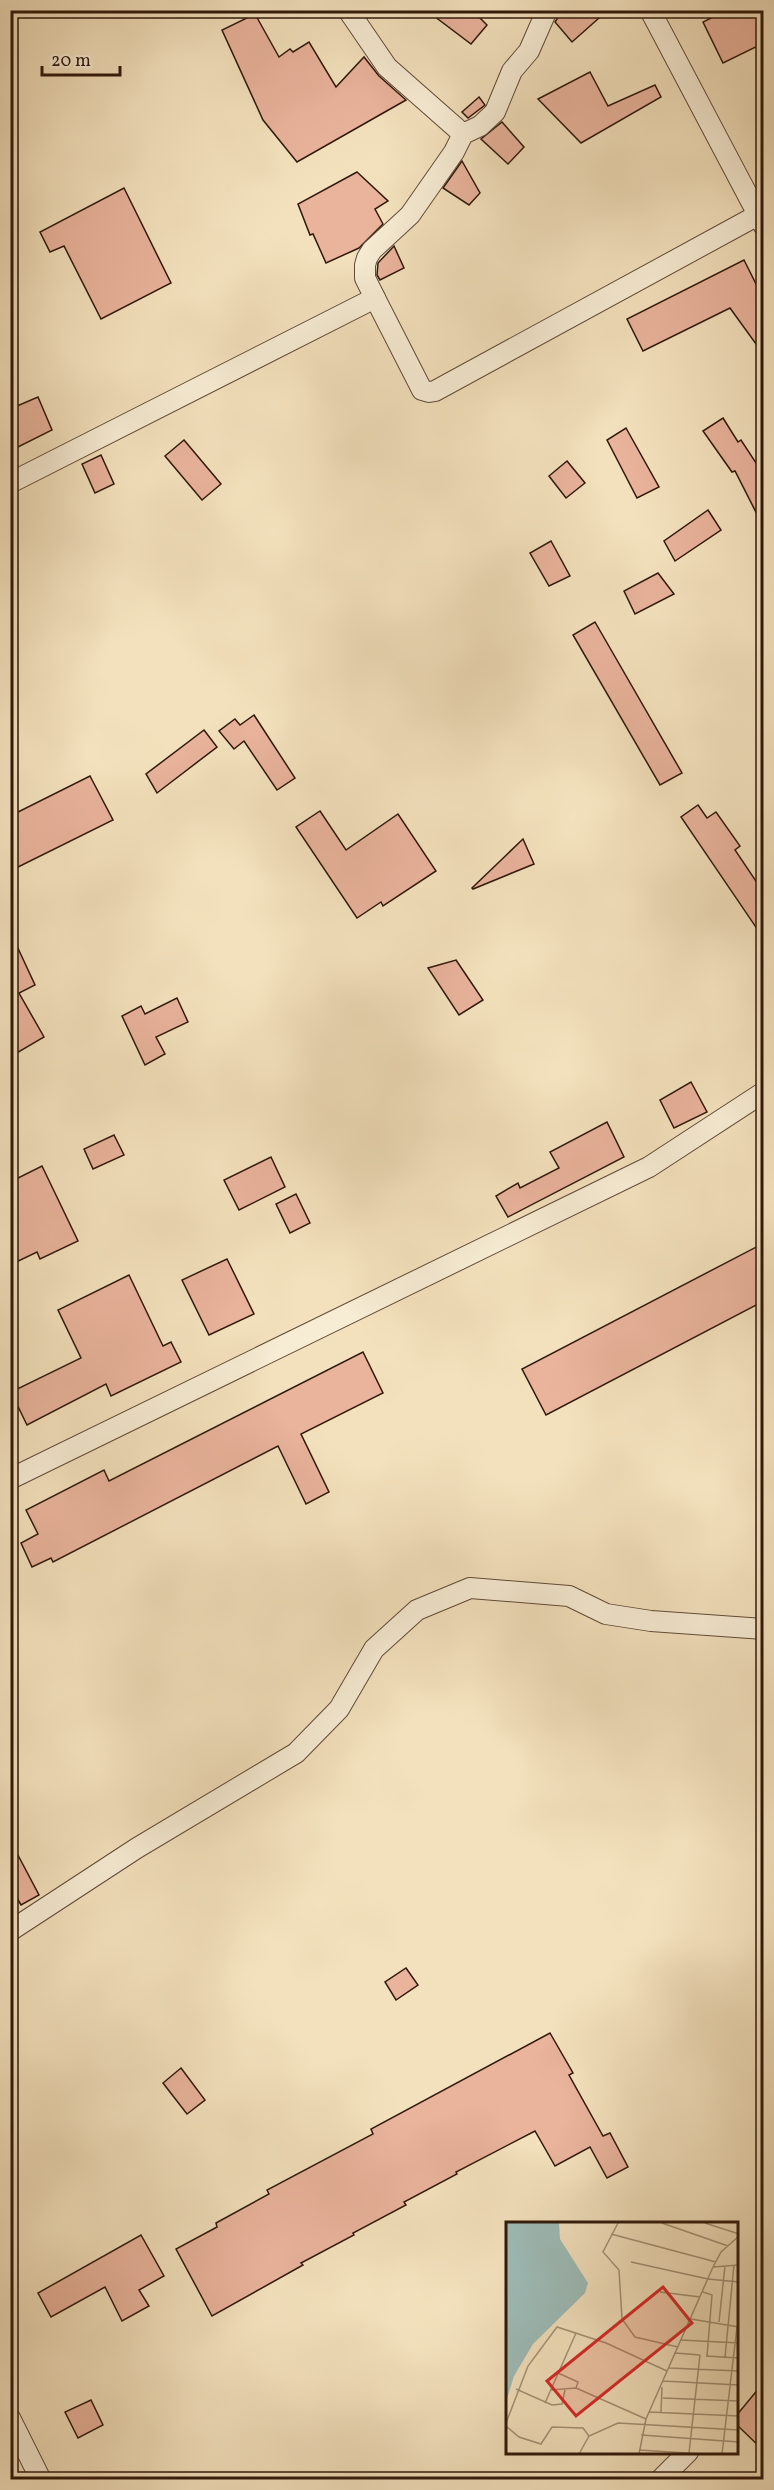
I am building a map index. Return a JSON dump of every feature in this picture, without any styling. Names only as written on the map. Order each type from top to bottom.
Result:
[{"type":"street","points":[[348,10],[387,67],[463,134]]},
{"type":"street","points":[[547,10],[529,51],[512,71],[495,112],[480,126],[463,134],[447,163],[410,215],[372,250],[367,258],[364,272],[422,390],[429,392],[761,221],[650,10]]},
{"type":"street","points":[[10,483],[375,298]]},
{"type":"street","points":[[10,1479],[649,1167],[764,1092]]},
{"type":"street","points":[[10,1931],[136,1848],[296,1753],[339,1709],[374,1649],[417,1610],[470,1588],[569,1596],[606,1614],[651,1621],[764,1629]]},
{"type":"street","points":[[10,2418],[41,2480]]},
{"type":"street","points":[[660,2480],[686,2454]]},
{"type":"building","points":[[426,10],[472,10],[487,25],[471,44]]},
{"type":"building","points":[[563,10],[608,10],[572,42],[555,22]]},
{"type":"building","points":[[727,10],[764,10],[764,43],[723,63],[703,22]]},
{"type":"building","points":[[255,14],[279,57],[290,49],[293,52],[309,42],[336,87],[364,57],[379,76],[406,100],[297,162],[263,120],[222,30]]},
{"type":"building","points":[[590,72],[608,106],[655,85],[661,97],[581,143],[538,99]]},
{"type":"building","points":[[479,97],[485,105],[468,118],[462,112]]},
{"type":"building","points":[[502,122],[524,147],[508,164],[481,139]]},
{"type":"building","points":[[462,161],[480,193],[469,205],[443,188]]},
{"type":"building","points":[[357,172],[388,201],[375,209],[383,224],[359,248],[326,263],[313,234],[310,235],[298,204]]},
{"type":"building","points":[[124,188],[171,283],[101,319],[64,246],[50,252],[40,232]]},
{"type":"building","points":[[394,246],[404,268],[380,280],[377,275],[378,263]]},
{"type":"building","points":[[744,260],[764,300],[764,355],[730,308],[643,351],[627,319]]},
{"type":"building","points":[[38,397],[52,430],[10,451],[10,409]]},
{"type":"building","points":[[723,418],[738,442],[741,440],[764,475],[764,528],[735,471],[732,472],[703,431]]},
{"type":"building","points":[[626,428],[659,487],[637,498],[607,440]]},
{"type":"building","points":[[184,440],[221,484],[202,500],[165,456]]},
{"type":"building","points":[[101,455],[114,484],[95,493],[82,464]]},
{"type":"building","points":[[567,461],[585,483],[566,498],[549,476]]},
{"type":"building","points":[[708,510],[721,530],[675,561],[664,541]]},
{"type":"building","points":[[551,541],[570,576],[549,586],[530,553]]},
{"type":"building","points":[[658,573],[674,594],[635,614],[624,591]]},
{"type":"building","points":[[595,622],[682,773],[660,785],[573,635]]},
{"type":"building","points":[[254,715],[295,778],[277,790],[244,741],[234,749],[219,731],[235,719],[240,725]]},
{"type":"building","points":[[204,730],[217,747],[157,793],[146,774]]},
{"type":"building","points":[[90,776],[113,820],[10,871],[10,816]]},
{"type":"building","points":[[698,805],[707,818],[716,812],[740,846],[735,850],[764,893],[764,939],[681,817]]},
{"type":"building","points":[[320,811],[346,850],[398,814],[436,871],[383,906],[381,902],[357,918],[296,827]]},
{"type":"building","points":[[523,839],[534,864],[472,888]]},
{"type":"building","points":[[10,931],[35,985],[19,993],[44,1037],[10,1057]]},
{"type":"building","points":[[456,960],[483,1000],[459,1015],[428,968]]},
{"type":"building","points":[[177,998],[188,1022],[156,1037],[165,1054],[145,1065],[122,1016],[141,1006],[145,1014]]},
{"type":"building","points":[[691,1082],[707,1112],[674,1128],[660,1100]]},
{"type":"building","points":[[607,1122],[624,1157],[508,1217],[496,1196],[518,1183],[520,1188],[559,1168],[550,1152]]},
{"type":"building","points":[[114,1135],[124,1155],[93,1169],[84,1149]]},
{"type":"building","points":[[271,1157],[285,1187],[239,1210],[224,1180]]},
{"type":"building","points":[[42,1166],[78,1241],[40,1259],[37,1252],[10,1265],[10,1182]]},
{"type":"building","points":[[296,1194],[310,1223],[290,1233],[276,1204]]},
{"type":"building","points":[[764,1243],[764,1301],[546,1415],[522,1369]]},
{"type":"building","points":[[227,1259],[254,1314],[209,1335],[182,1280]]},
{"type":"building","points":[[129,1275],[163,1346],[171,1342],[181,1362],[111,1396],[106,1384],[27,1425],[11,1392],[81,1358],[58,1310]]},
{"type":"building","points":[[363,1352],[383,1393],[301,1434],[329,1492],[306,1504],[278,1446],[53,1562],[51,1558],[32,1567],[21,1543],[38,1534],[26,1510],[104,1470],[109,1481]]},
{"type":"building","points":[[10,1840],[39,1895],[21,1905],[10,1886]]},
{"type":"building","points":[[406,1968],[418,1985],[396,2000],[385,1982]]},
{"type":"building","points":[[550,2033],[573,2073],[569,2075],[603,2136],[610,2133],[628,2167],[607,2178],[590,2147],[555,2166],[535,2131],[456,2172],[457,2174],[404,2202],[406,2205],[353,2233],[354,2235],[301,2263],[303,2265],[212,2316],[176,2249],[217,2227],[216,2223],[269,2194],[267,2190],[373,2134],[371,2129]]},
{"type":"building","points":[[181,2068],[205,2100],[187,2114],[163,2083]]},
{"type":"building","points":[[141,2235],[164,2276],[139,2290],[149,2306],[122,2321],[105,2287],[51,2317],[38,2293]]},
{"type":"building","points":[[764,2382],[764,2451],[738,2426],[738,2414]]},
{"type":"building","points":[[91,2400],[103,2425],[78,2438],[65,2412]]}]
